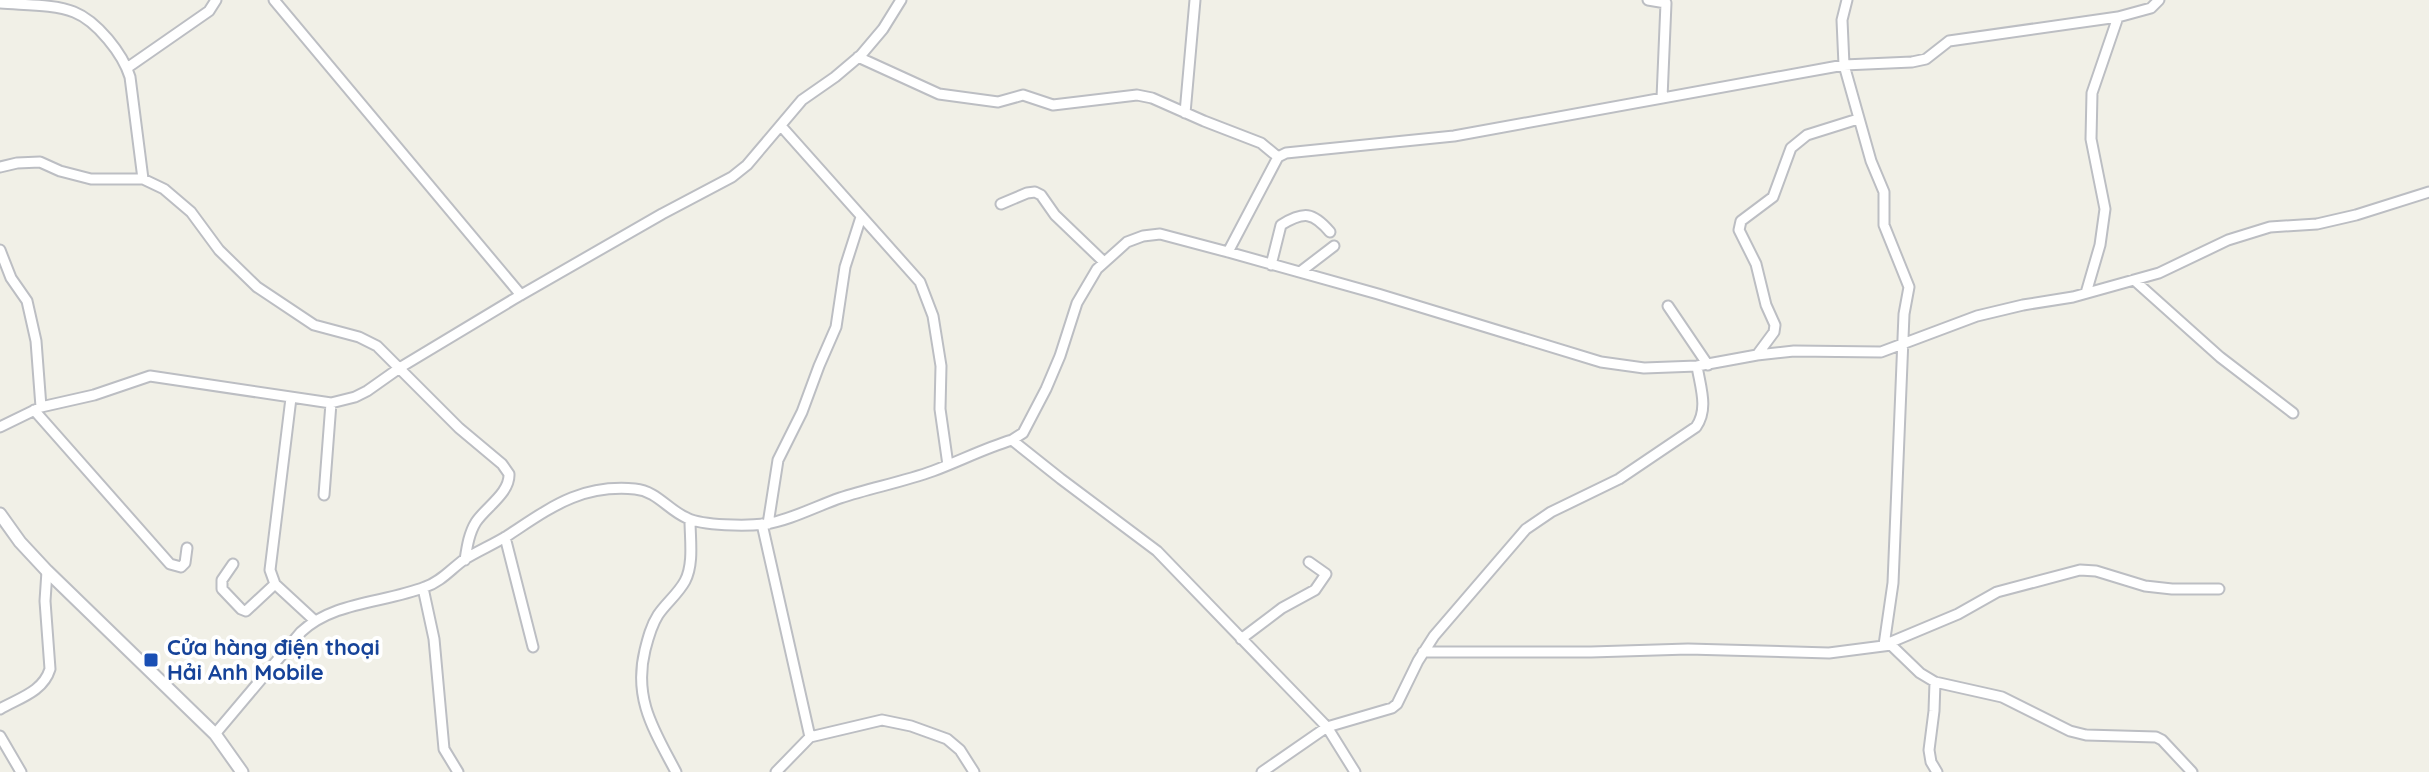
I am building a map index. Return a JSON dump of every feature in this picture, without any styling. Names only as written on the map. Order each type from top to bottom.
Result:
[{"type":"street","points":[[127,68],[209,11],[216,0]]},
{"type":"street","points":[[274,0],[521,295]]},
{"type":"street","points":[[0,427],[38,409],[150,376],[331,403],[355,397],[521,295],[732,177],[747,165],[802,100],[858,57],[883,29],[901,0]]},
{"type":"street","points":[[1185,113],[1195,0]]},
{"type":"street","points":[[1648,0],[1666,3],[1662,98]]},
{"type":"street","points":[[1847,0],[1842,20],[1844,65],[1871,161],[1884,192],[1884,225],[1909,287],[1904,314],[1893,583],[1884,645]]},
{"type":"street","points":[[1228,252],[1278,157],[1286,153],[1454,136],[1844,65],[1912,62],[1926,59],[1949,41],[2118,17],[2151,8],[2159,0]]},
{"type":"street","points":[[0,3],[63,9],[79,14],[106,36],[127,68],[143,179]]},
{"type":"street","points":[[2086,293],[2100,245],[2105,209],[2091,139],[2092,93],[2118,17]]},
{"type":"street","points":[[858,57],[939,94],[998,102],[1023,95],[1053,105],[1137,95],[1152,98],[1261,143],[1278,157]]},
{"type":"street","points":[[1757,355],[1774,332],[1775,325],[1766,305],[1756,264],[1739,230],[1741,221],[1773,197],[1791,148],[1807,135],[1858,119]]},
{"type":"street","points":[[781,126],[920,282],[933,316],[941,366],[940,409],[948,465]]},
{"type":"street","points":[[0,167],[40,162],[91,179],[143,179],[164,189],[186,207],[219,250],[269,296],[314,325],[369,341],[401,367],[459,428],[502,464],[509,474],[507,487],[476,522],[465,560]]},
{"type":"street","points":[[215,734],[314,620],[434,583],[465,560],[572,496],[611,489],[637,489],[650,493],[690,520],[735,525],[765,524],[931,472],[1012,440],[1023,433],[1031,420],[1060,356],[1077,303],[1097,269],[1127,242],[1143,236],[1160,234],[1300,272],[1601,362],[1644,368],[1702,365],[1757,355],[1809,351],[1881,352],[1988,312],[2086,293],[2159,273],[2228,240],[2270,227],[2317,224],[2429,192]]},
{"type":"street","points":[[1001,204],[1027,193],[1041,195],[1055,215],[1104,262]]},
{"type":"street","points":[[1271,265],[1281,225],[1294,217],[1309,215],[1319,219],[1330,232]]},
{"type":"street","points":[[810,737],[765,524],[778,460],[802,412],[834,333],[845,267],[861,217]]},
{"type":"street","points":[[1300,272],[1334,246]]},
{"type":"street","points":[[0,250],[11,278],[27,301],[36,341],[38,409],[170,564],[181,567],[185,563],[187,548]]},
{"type":"street","points":[[2134,280],[2220,357],[2293,413]]},
{"type":"street","points":[[1262,772],[1327,727],[1392,708],[1434,636],[1526,529],[1551,512],[1619,479],[1696,427],[1701,420],[1703,404],[1702,365],[1668,306]]},
{"type":"street","points":[[291,398],[270,570],[275,584],[314,620]]},
{"type":"street","points":[[324,495],[331,403]]},
{"type":"street","points":[[1012,440],[1145,540],[1327,727],[1355,772]]},
{"type":"street","points":[[0,514],[47,571],[215,734],[242,772]]},
{"type":"street","points":[[676,772],[649,721],[641,679],[648,636],[657,616],[689,572],[690,520]]},
{"type":"street","points":[[505,537],[533,647]]},
{"type":"street","points":[[1241,639],[1282,608],[1315,590],[1326,574],[1309,562]]},
{"type":"street","points":[[233,564],[222,580],[222,589],[241,609],[246,611],[275,584]]},
{"type":"street","points":[[1423,652],[1688,649],[1829,653],[1884,645],[1958,614],[1997,592],[2080,570],[2096,571],[2145,586],[2219,589]]},
{"type":"street","points":[[0,709],[38,689],[47,679],[50,669],[45,601],[47,571]]},
{"type":"street","points":[[423,588],[434,639],[444,749],[458,772]]},
{"type":"street","points":[[1884,645],[1896,648],[1920,673],[1935,682],[2002,697],[2078,734],[2156,737],[2192,772]]},
{"type":"street","points":[[1935,682],[1929,750],[1937,772]]},
{"type":"street","points":[[776,772],[785,768],[810,737],[876,720],[904,724],[954,743],[974,772]]},
{"type":"street","points":[[0,736],[21,772]]},
{"type":"place","name":"Cửa hàng điện thoại Hải Anh Mobile","points":[[151,660]]}]
